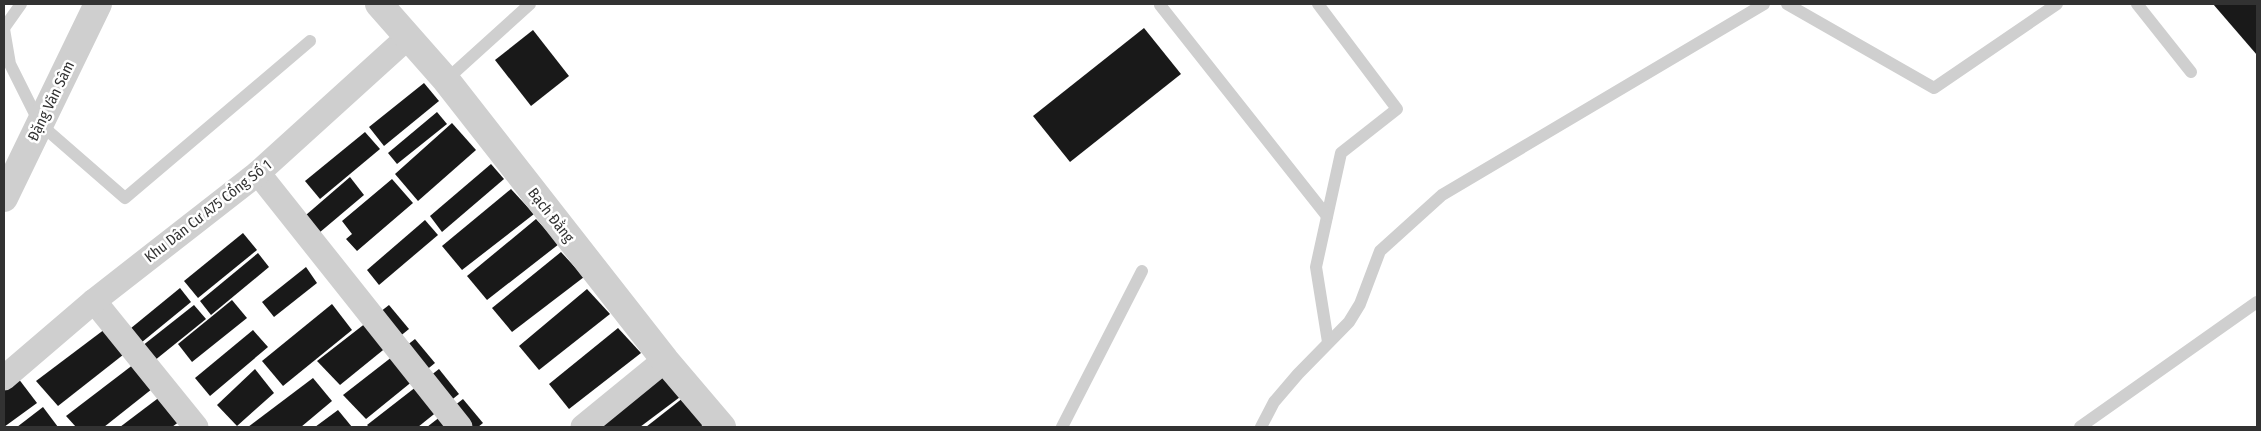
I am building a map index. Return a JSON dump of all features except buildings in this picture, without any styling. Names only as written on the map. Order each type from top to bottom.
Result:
[{"type":"street","name":"Đặng Văn Sâm","points":[[4,198],[98,4]]},
{"type":"street","name":"Bạch Đằng","points":[[379,4],[446,80],[665,360],[722,427]]},
{"type":"street","name":"Khu Dân Cư A75 Cổng Số 1","points":[[4,378],[94,301],[258,173],[408,37]]},
{"type":"street","points":[[258,173],[460,427]]},
{"type":"street","points":[[94,301],[196,427]]},
{"type":"street","points":[[583,427],[665,360]]},
{"type":"lane","points":[[22,4],[4,29],[10,64],[40,124],[125,198],[310,41]]},
{"type":"lane","points":[[446,80],[530,4]]},
{"type":"lane","points":[[1318,4],[1397,109],[1341,153],[1316,267],[1328,342]]},
{"type":"lane","points":[[1261,427],[1274,402],[1328,342],[1349,322],[1360,304],[1380,251],[1442,195],[1764,4]]},
{"type":"lane","points":[[1787,4],[1934,88],[2057,4]]},
{"type":"lane","points":[[2137,4],[2191,72]]},
{"type":"lane","points":[[1160,5],[1327,216]]},
{"type":"lane","points":[[1062,427],[1142,271]]},
{"type":"lane","points":[[2080,427],[2257,302]]}]
